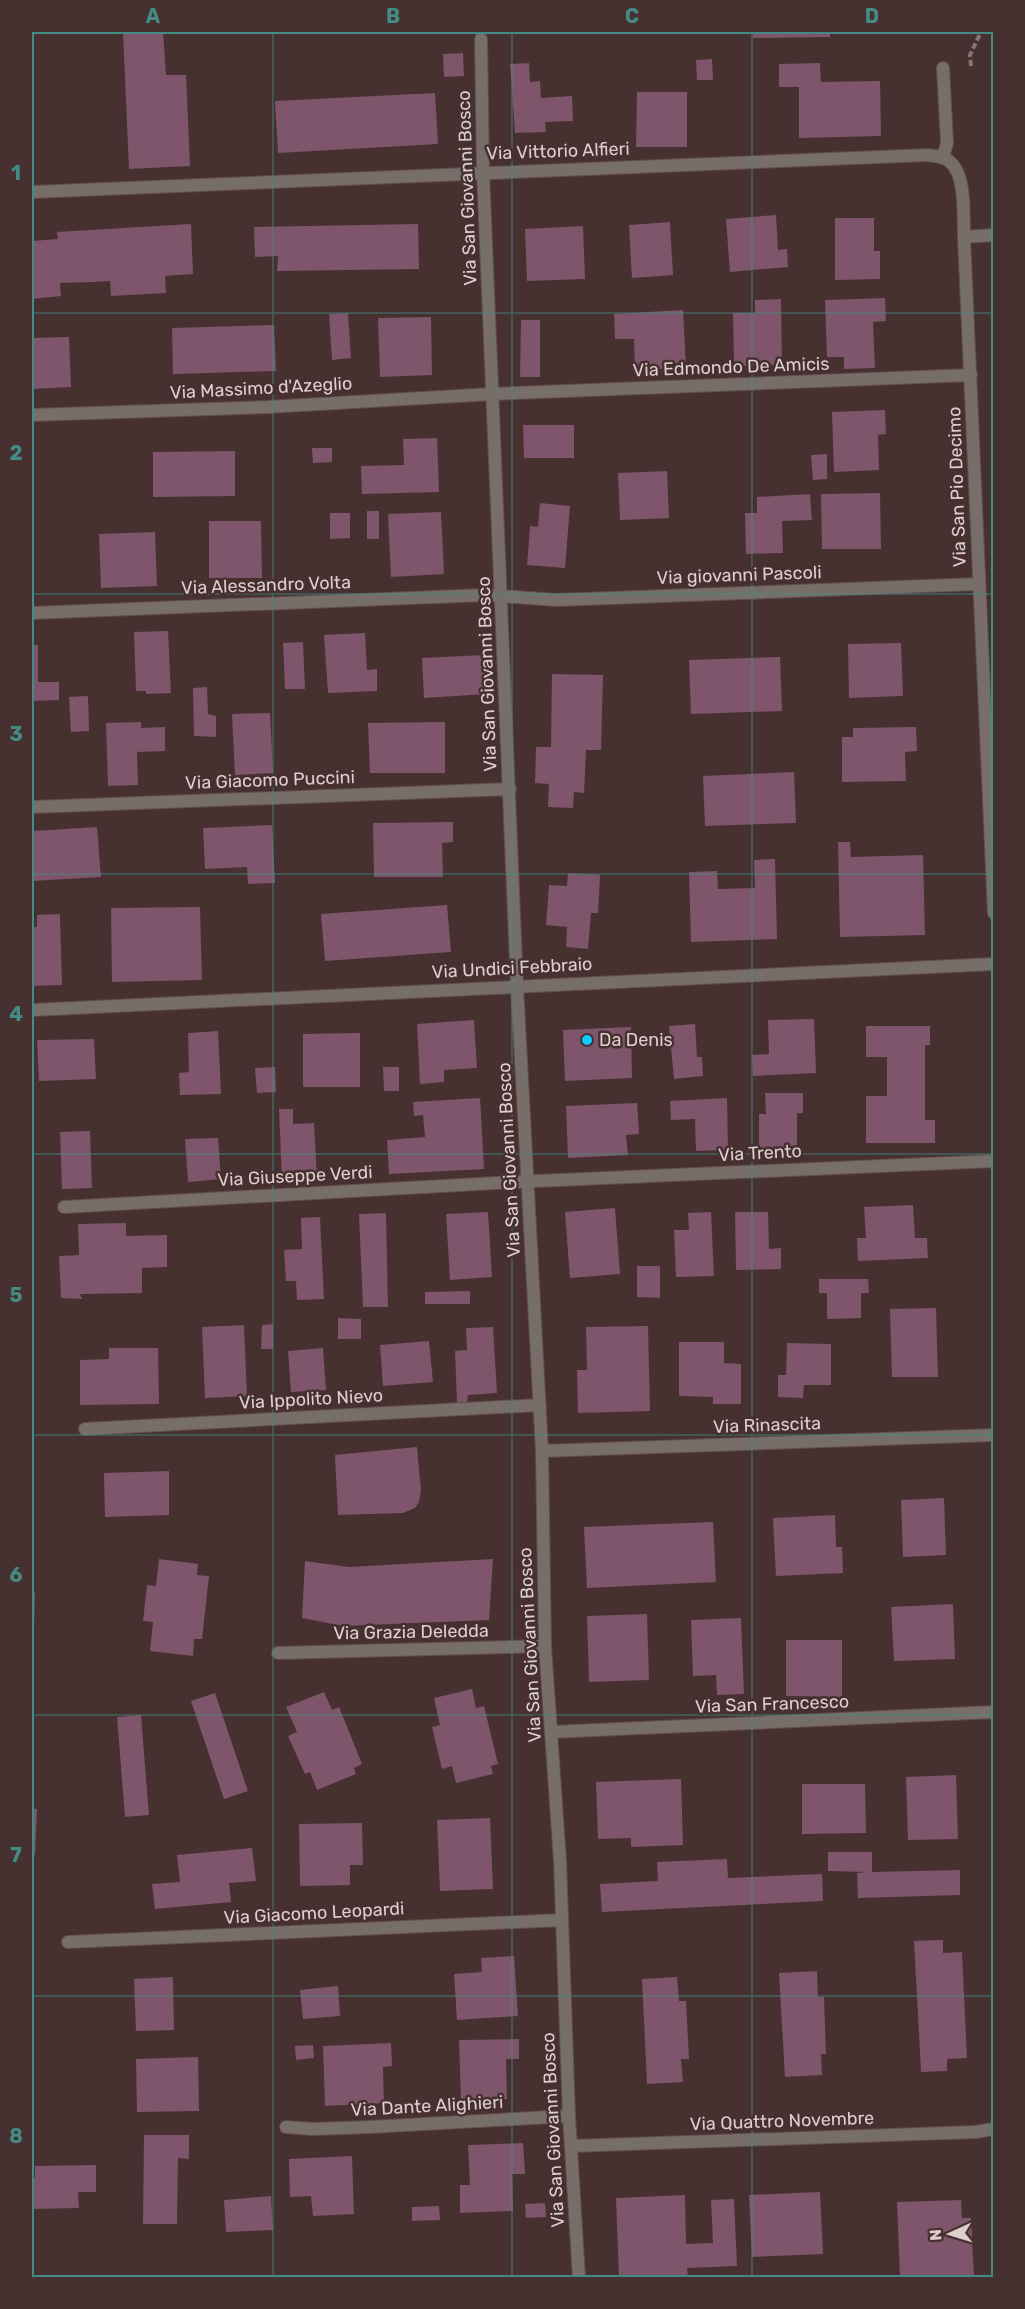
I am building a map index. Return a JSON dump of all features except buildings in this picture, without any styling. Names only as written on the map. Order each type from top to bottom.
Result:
[{"type":"street","name":"Via San Giovanni Bosco","points":[[481,39],[483,172],[517,986],[542,1451],[545,1646],[560,1861],[579,2277]]},
{"type":"street","points":[[943,68],[947,143],[943,157]]},
{"type":"street","name":"Via Vittorio Alfieri","points":[[32,192],[483,172],[927,155],[943,157]]},
{"type":"street","name":"Via San Pio Decimo","points":[[943,157],[949,160],[961,177],[972,375],[978,584],[993,913]]},
{"type":"street","points":[[964,237],[993,235]]},
{"type":"street","name":"Via Edmondo De Amicis","points":[[492,394],[972,375]]},
{"type":"street","name":"Via Massimo d'Azeglio","points":[[32,415],[268,407],[492,394]]},
{"type":"street","name":"Via giovanni Pascoli","points":[[502,596],[557,600],[978,584]]},
{"type":"street","name":"Via Alessandro Volta","points":[[32,613],[485,594],[502,596]]},
{"type":"street","name":"Via Giacomo Puccini","points":[[32,807],[510,789]]},
{"type":"street","name":"Via Undici Febbraio","points":[[32,1010],[993,964]]},
{"type":"street","name":"Via Trento","points":[[528,1182],[993,1161]]},
{"type":"street","name":"Via Giuseppe Verdi","points":[[63,1207],[528,1182]]},
{"type":"street","name":"Via Ippolito Nievo","points":[[85,1429],[540,1405]]},
{"type":"street","name":"Via Rinascita","points":[[542,1451],[993,1435]]},
{"type":"street","name":"Via Grazia Deledda","points":[[278,1653],[545,1646]]},
{"type":"street","name":"Via San Francesco","points":[[551,1732],[993,1712]]},
{"type":"street","name":"Via Giacomo Leopardi","points":[[68,1942],[562,1920]]},
{"type":"street","name":"Via Dante Alighieri","points":[[286,2127],[313,2129],[570,2116]]},
{"type":"street","name":"Via Quattro Novembre","points":[[572,2146],[975,2132],[993,2129]]},
{"type":"place","name":"Da Denis","points":[[587,1040]]}]
